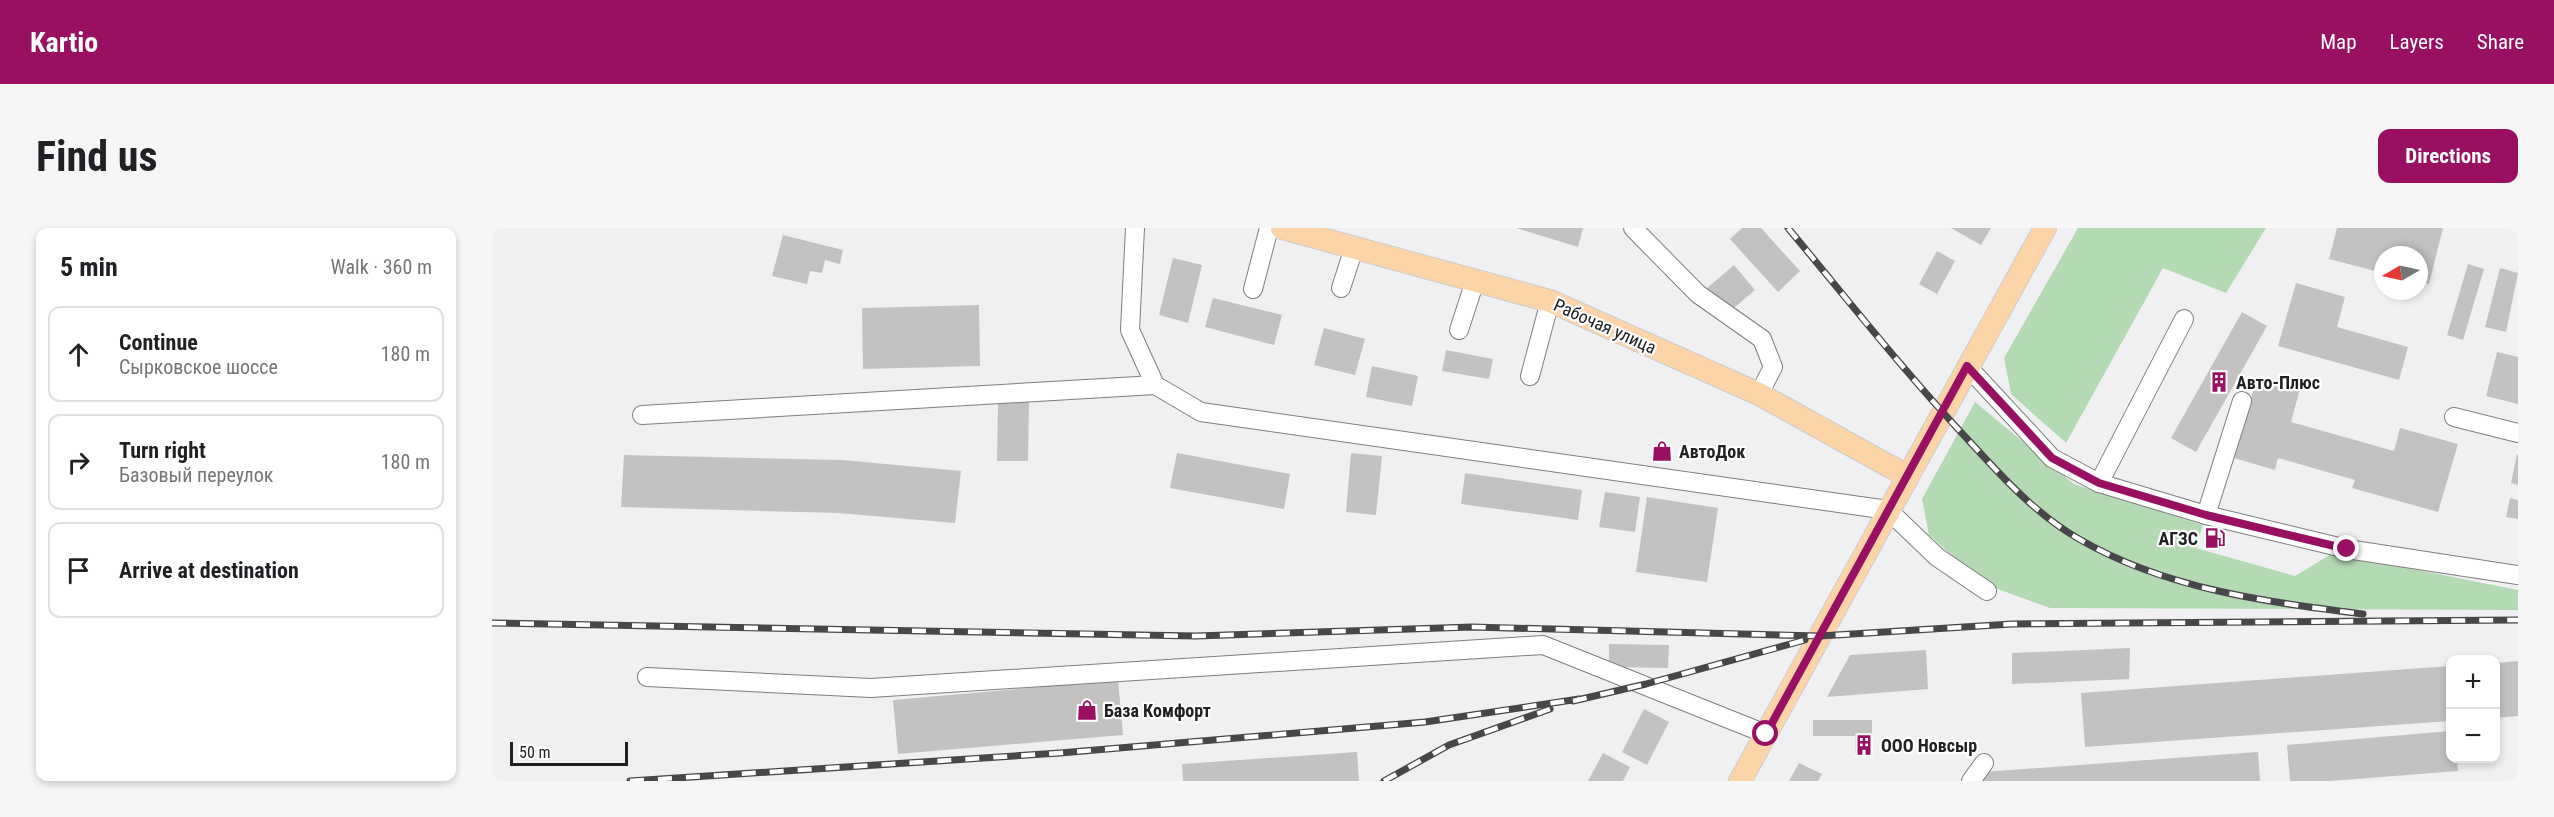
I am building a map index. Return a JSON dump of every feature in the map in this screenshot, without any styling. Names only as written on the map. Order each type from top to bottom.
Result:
[{"type":"main road","name":"Рабочая улица","points":[[1282,228],[1550,301],[1760,394],[1907,476]]},
{"type":"main road","points":[[1740,781],[2045,228]]},
{"type":"lane","points":[[1135,228],[1130,330],[1155,385]]},
{"type":"lane","points":[[1253,289],[1269,228]]},
{"type":"lane","points":[[1633,228],[1698,294],[1762,339],[1773,367],[1760,394]]},
{"type":"lane","points":[[1341,288],[1354,248]]},
{"type":"lane","points":[[1459,330],[1475,281]]},
{"type":"lane","points":[[1530,376],[1550,301]]},
{"type":"lane","points":[[2099,483],[2184,319]]},
{"type":"lane","points":[[1967,366],[2052,458],[2099,483],[2206,515],[2347,549],[2518,575]]},
{"type":"lane","points":[[642,415],[1155,385],[1201,412],[1888,510],[1937,557],[1987,591]]},
{"type":"lane","points":[[2206,515],[2242,401]]},
{"type":"lane","points":[[2454,417],[2518,433]]},
{"type":"lane","points":[[647,677],[871,688],[1543,645],[1766,734]]},
{"type":"lane","points":[[1971,781],[1984,763]]},
{"type":"green space","points":[[2078,228],[2266,228],[2226,293],[2163,268],[2066,443],[2011,394],[2004,358]]},
{"type":"green space","points":[[1975,402],[2074,484],[2203,525],[2196,548],[2295,576],[2333,553],[2518,590],[2518,610],[2050,608],[1984,584],[1929,535],[1922,499]]},
{"type":"building","points":[[1516,228],[1583,228],[1578,247]]},
{"type":"building","points":[[1742,228],[1761,228],[1800,271],[1778,292],[1730,239]]},
{"type":"building","points":[[1951,228],[1991,228],[1981,245]]},
{"type":"building","points":[[2337,228],[2443,228],[2429,284],[2428,246],[2374,246],[2374,271],[2329,259]]},
{"type":"building","points":[[783,235],[843,250],[840,264],[825,260],[822,273],[810,271],[807,284],[772,276]]},
{"type":"building","points":[[1937,251],[1955,261],[1937,294],[1919,284]]},
{"type":"building","points":[[1173,258],[1202,265],[1188,323],[1159,315]]},
{"type":"building","points":[[2468,264],[2484,269],[2463,340],[2447,335]]},
{"type":"building","points":[[1734,265],[1755,290],[1728,313],[1707,288]]},
{"type":"building","points":[[2500,268],[2518,273],[2506,332],[2485,327]]},
{"type":"building","points":[[2296,283],[2345,297],[2337,327],[2408,347],[2399,380],[2278,346]]},
{"type":"building","points":[[1213,298],[1282,315],[1274,345],[1205,327]]},
{"type":"building","points":[[979,305],[980,366],[863,369],[862,308]]},
{"type":"building","name":"Авто-Плюс","points":[[2242,312],[2267,326],[2196,452],[2171,438]]},
{"type":"building","points":[[1324,328],[1365,339],[1355,375],[1314,365]]},
{"type":"building","points":[[1446,350],[1493,359],[1489,379],[1442,371]]},
{"type":"building","points":[[2497,352],[2518,357],[2518,404],[2486,396]]},
{"type":"building","points":[[1372,366],[1418,376],[1412,406],[1366,397]]},
{"type":"building","points":[[2257,377],[2300,389],[2291,422],[2394,451],[2400,428],[2458,444],[2438,512],[2352,488],[2355,480],[2278,458],[2275,470],[2234,458]]},
{"type":"building","points":[[998,402],[1029,402],[1028,461],[997,461]]},
{"type":"building","points":[[1177,453],[1290,474],[1284,509],[1170,488]]},
{"type":"building","points":[[1351,453],[1382,456],[1376,515],[1346,512]]},
{"type":"building","points":[[624,455],[842,460],[961,471],[955,523],[838,513],[621,507]]},
{"type":"building","points":[[2518,455],[2518,485],[2511,483]]},
{"type":"building","points":[[1465,473],[1582,490],[1578,520],[1461,504]]},
{"type":"building","points":[[1605,492],[1640,497],[1635,532],[1599,527]]},
{"type":"building","points":[[1647,497],[1718,508],[1707,582],[1636,572]]},
{"type":"building","points":[[2510,498],[2518,500],[2518,519],[2506,517]]},
{"type":"building","points":[[1609,644],[1669,645],[1668,668],[1609,667]]},
{"type":"building","points":[[2130,648],[2129,679],[2012,684],[2012,653]]},
{"type":"building","points":[[1926,650],[1928,689],[1827,697],[1850,655]]},
{"type":"building","points":[[2518,661],[2518,716],[2500,718],[2500,663]]},
{"type":"building","points":[[2446,666],[2446,721],[2085,747],[2081,693]]},
{"type":"building","points":[[1118,680],[1123,735],[898,754],[893,700]]},
{"type":"building","points":[[1644,709],[1669,722],[1647,765],[1622,752]]},
{"type":"building","name":"ООО Новсыр","points":[[1813,720],[1872,720],[1872,753],[1855,753],[1855,736],[1813,736]]},
{"type":"building","points":[[2446,731],[2446,763],[2457,763],[2458,771],[2330,781],[2290,781],[2287,745]]},
{"type":"building","points":[[1357,752],[1359,781],[1183,781],[1182,764]]},
{"type":"building","points":[[2258,752],[2260,781],[1983,781],[1982,772]]},
{"type":"building","points":[[1603,753],[1630,767],[1623,781],[1588,781]]},
{"type":"building","points":[[1799,763],[1822,774],[1818,781],[1789,781]]},
{"type":"railway","points":[[1788,228],[1947,417],[1995,469],[2049,519],[2079,539],[2112,556],[2181,582],[2254,598],[2363,614]]},
{"type":"railway","points":[[492,623],[1196,636],[1472,627],[1820,636],[2012,624],[2518,620]]},
{"type":"railway","points":[[1573,701],[1646,684],[1805,640]]},
{"type":"railway","points":[[630,781],[1060,753],[1425,722],[1579,699]]},
{"type":"railway","points":[[1384,781],[1449,745],[1550,709]]},
{"type":"place","name":"Авто-Плюс","points":[[2219,382]]},
{"type":"place","name":"АвтоДок","points":[[1662,451]]},
{"type":"place","name":"АГЗС","points":[[2215,538]]},
{"type":"place","name":"База Комфорт","points":[[1087,710]]},
{"type":"place","name":"ООО Новсыр","points":[[1864,745]]},
{"type":"route","points":[[1766,734],[1967,366],[2052,458],[2099,483],[2206,515],[2347,549]]}]
